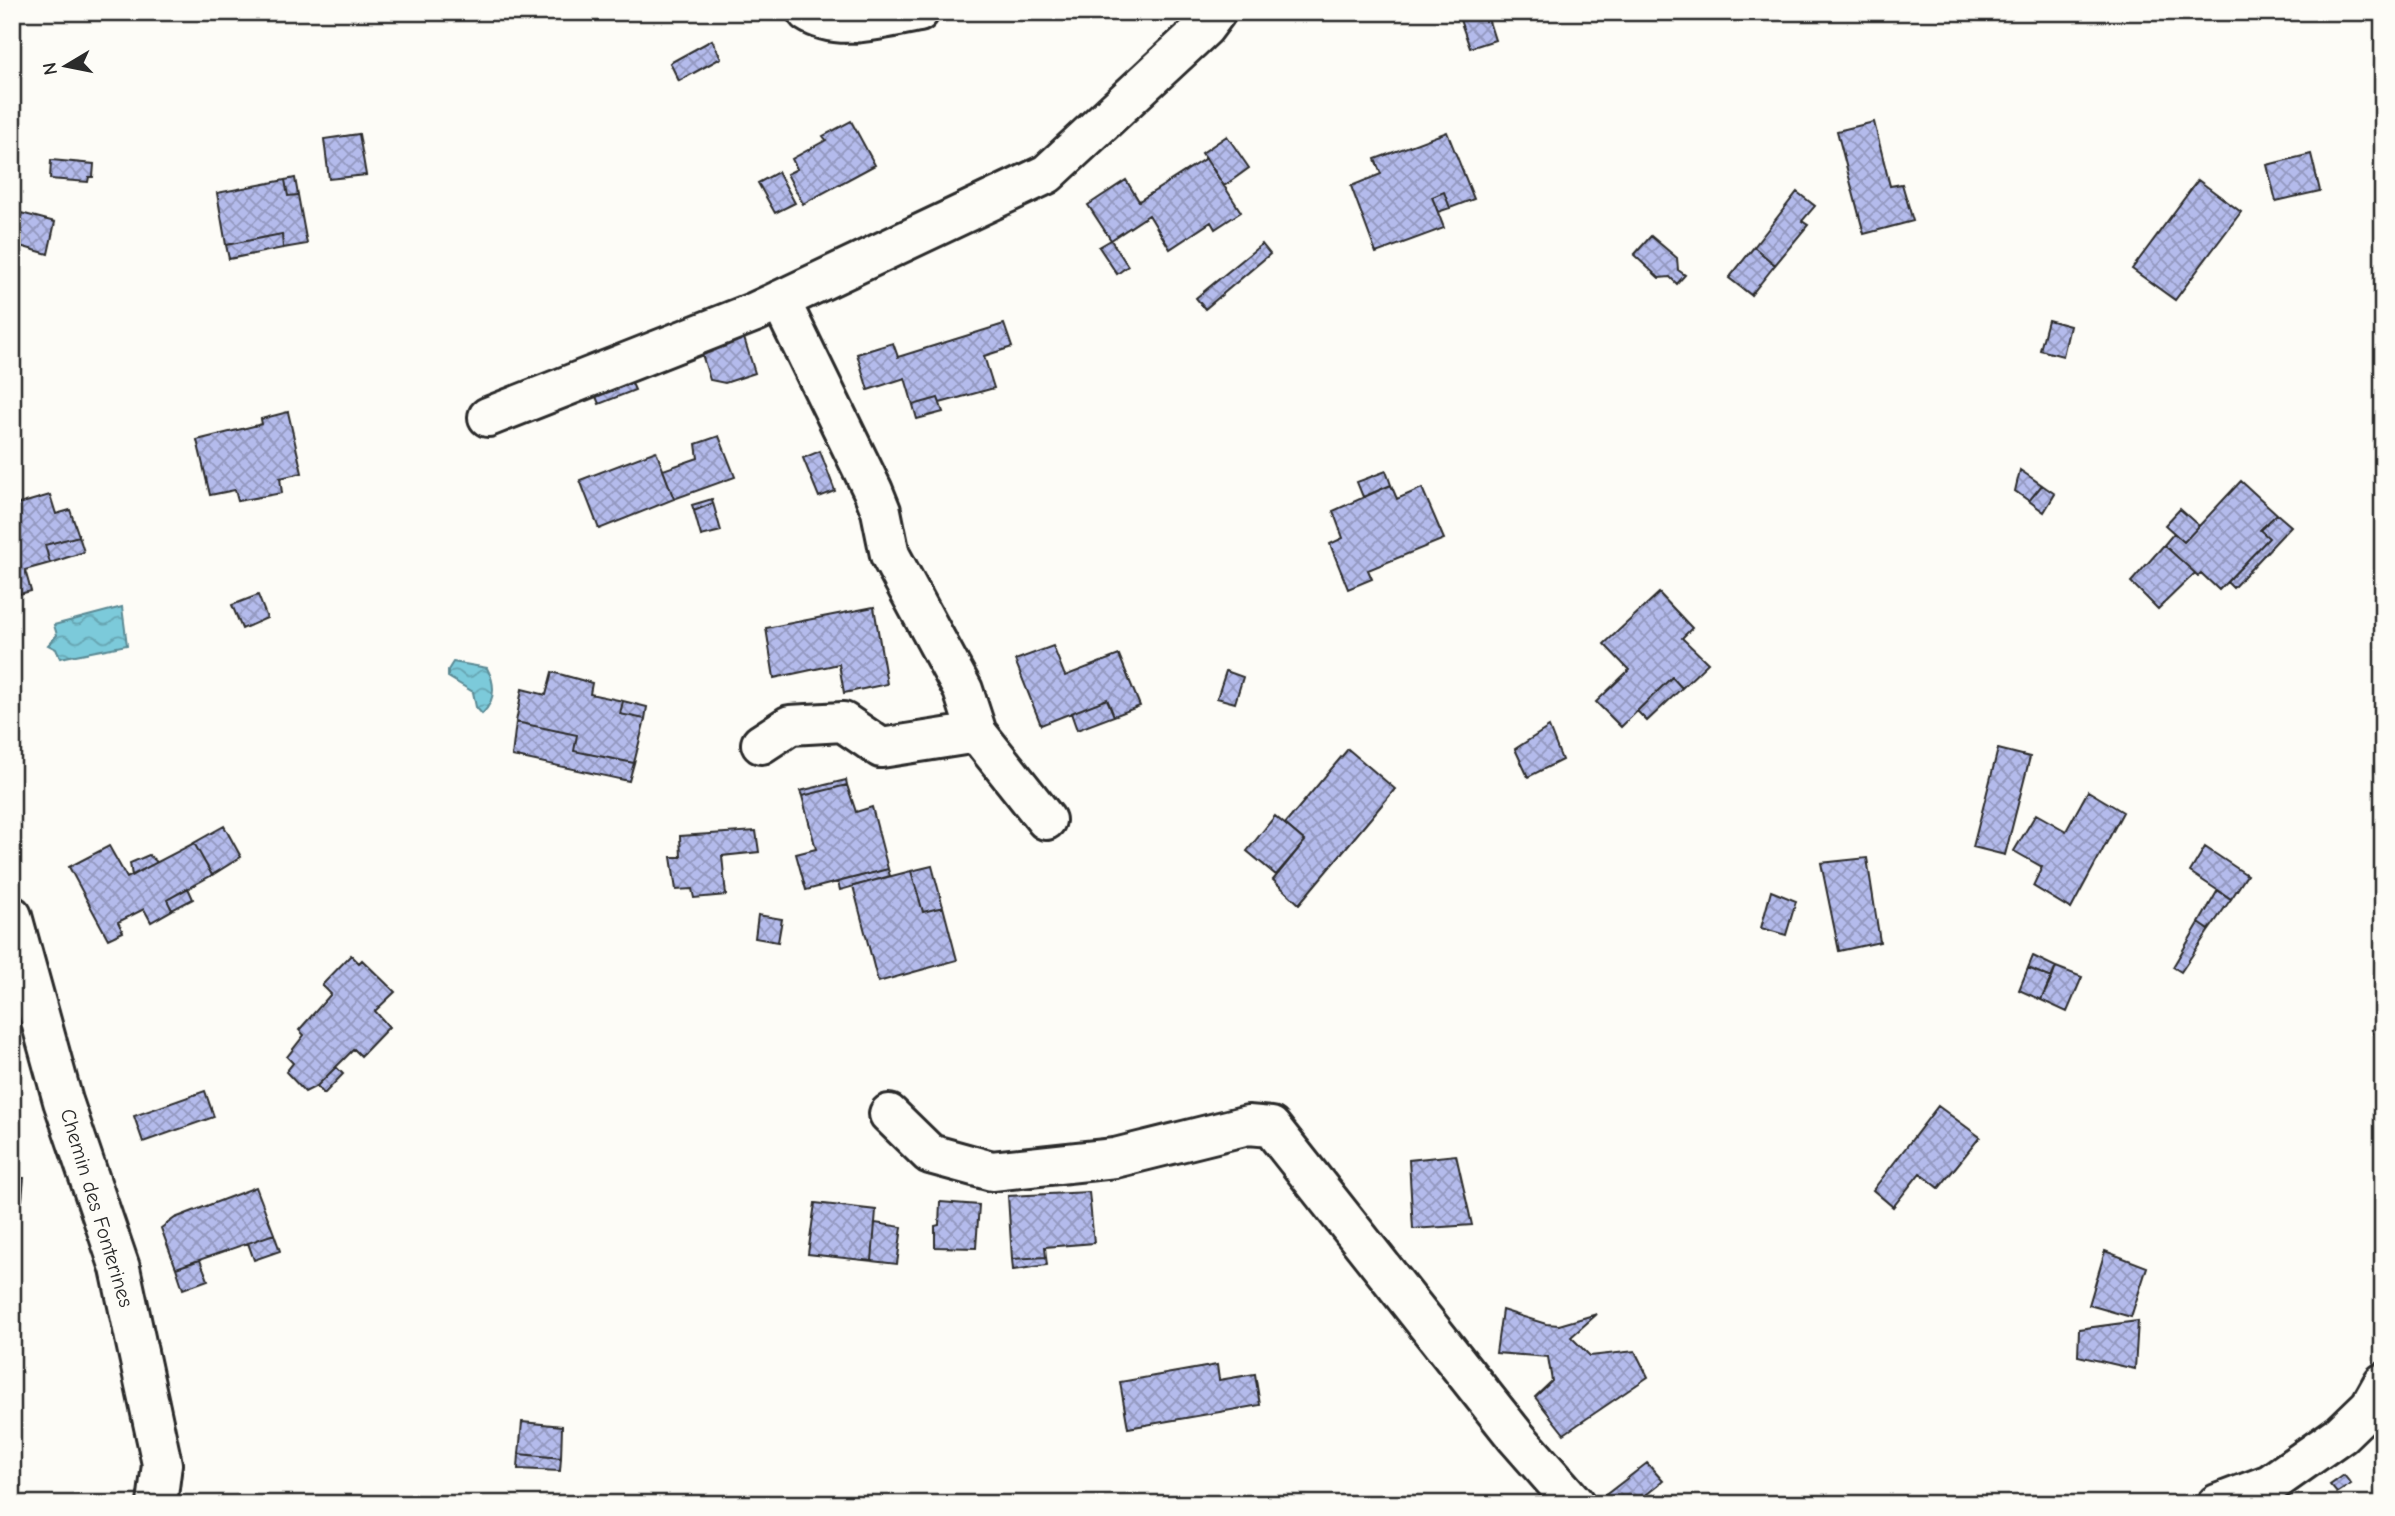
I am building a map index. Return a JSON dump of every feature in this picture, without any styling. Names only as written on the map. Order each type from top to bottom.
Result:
[{"type":"street","points":[[807,12],[820,20],[857,23],[919,12]]},
{"type":"street","points":[[488,417],[780,300],[1047,174],[1204,28],[1216,12]]},
{"type":"street","points":[[780,300],[873,491],[881,511],[890,555],[963,690],[978,733],[1046,820]]},
{"type":"street","points":[[761,744],[790,724],[843,722],[881,748],[978,733]]},
{"type":"street","name":"Chemin des Fonterines","points":[[12,916],[19,933],[63,1101],[120,1268],[162,1464],[157,1504]]},
{"type":"street","points":[[889,1114],[930,1154],[992,1171],[1115,1158],[1248,1125],[1271,1127],[1516,1437],[1576,1504]]},
{"type":"street","points":[[2217,1504],[2270,1485],[2331,1441],[2370,1406],[2383,1383]]},
{"type":"water","points":[[122,607],[127,645],[60,658],[56,649],[48,645],[57,635],[54,625]]},
{"type":"water","points":[[453,662],[487,668],[493,692],[487,709],[482,714],[476,707],[473,692],[448,677],[448,670]]},
{"type":"building","points":[[1472,12],[1486,12],[1495,40],[1470,48],[1459,17]]},
{"type":"building","points":[[712,40],[721,58],[679,81],[670,63]]},
{"type":"building","points":[[851,121],[875,165],[803,204],[787,174],[797,169],[792,159],[826,140],[823,136]]},
{"type":"building","points":[[1874,122],[1890,186],[1902,184],[1913,221],[1864,234],[1837,131]]},
{"type":"building","points":[[1447,132],[1474,199],[1450,208],[1444,192],[1432,197],[1444,228],[1376,253],[1351,186],[1381,174],[1375,159]]},
{"type":"building","points":[[359,134],[366,175],[329,179],[324,139]]},
{"type":"building","points":[[1227,136],[1249,168],[1224,186],[1202,153]]},
{"type":"building","points":[[2311,154],[2320,191],[2276,201],[2267,165]]},
{"type":"building","points":[[1206,158],[1241,212],[1215,229],[1211,222],[1170,249],[1149,215],[1111,240],[1088,205],[1126,180],[1139,201]]},
{"type":"building","points":[[51,160],[94,164],[93,177],[89,177],[88,182],[50,179]]},
{"type":"building","points":[[778,172],[795,203],[775,213],[758,183]]},
{"type":"building","points":[[295,178],[298,195],[288,196],[285,180]]},
{"type":"building","points":[[285,180],[288,196],[298,195],[307,244],[283,248],[282,234],[226,245],[217,193]]},
{"type":"building","points":[[2198,180],[2241,212],[2175,300],[2132,269]]},
{"type":"building","points":[[1444,192],[1450,208],[1438,212],[1432,197]]},
{"type":"building","points":[[1797,192],[1815,206],[1802,221],[1808,225],[1775,265],[1754,247]]},
{"type":"building","points":[[21,213],[55,222],[48,254],[13,244]]},
{"type":"building","points":[[282,234],[283,248],[229,259],[226,245]]},
{"type":"building","points":[[1651,236],[1677,258],[1678,270],[1685,275],[1677,284],[1670,277],[1659,278],[1634,255]]},
{"type":"building","points":[[1111,240],[1128,266],[1117,274],[1099,247]]},
{"type":"building","points":[[1262,244],[1270,254],[1205,309],[1196,298]]},
{"type":"building","points":[[1754,247],[1775,265],[1751,295],[1729,278]]},
{"type":"building","points":[[2048,320],[2070,326],[2063,356],[2040,350]]},
{"type":"building","points":[[1004,324],[1012,347],[984,356],[994,388],[940,403],[938,398],[913,405],[905,378],[868,390],[857,354],[893,343],[898,357]]},
{"type":"building","points":[[744,338],[755,373],[725,383],[710,380],[701,351]]},
{"type":"building","points":[[625,367],[635,390],[599,404],[590,382]]},
{"type":"building","points":[[938,398],[943,412],[917,419],[913,405]]},
{"type":"building","points":[[288,412],[302,473],[280,478],[282,493],[238,501],[235,490],[210,495],[197,440],[262,424],[261,419]]},
{"type":"building","points":[[719,436],[735,477],[674,499],[663,470],[698,458],[696,444]]},
{"type":"building","points":[[656,451],[674,499],[599,529],[580,480]]},
{"type":"building","points":[[820,451],[835,491],[819,497],[803,458]]},
{"type":"building","points":[[2020,470],[2042,485],[2029,501],[2015,491]]},
{"type":"building","points":[[1386,471],[1391,485],[1363,497],[1357,482]]},
{"type":"building","points":[[2241,481],[2277,514],[2260,530],[2269,538],[2219,590],[2201,573],[2198,576],[2164,545],[2174,533],[2184,542]]},
{"type":"building","points":[[1391,485],[1397,499],[1422,488],[1444,539],[1368,570],[1372,579],[1348,589],[1330,544],[1343,538],[1333,511]]},
{"type":"building","points":[[2042,485],[2055,494],[2044,512],[2029,501]]},
{"type":"building","points":[[50,495],[56,514],[70,510],[79,536],[45,545],[50,563],[25,570],[31,591],[12,596],[12,506]]},
{"type":"building","points":[[712,499],[713,503],[694,511],[692,505]]},
{"type":"building","points":[[713,503],[721,531],[701,536],[694,511]]},
{"type":"building","points":[[2180,509],[2199,526],[2184,542],[2165,525]]},
{"type":"building","points":[[2277,514],[2291,526],[2233,588],[2227,582],[2269,538],[2260,530]]},
{"type":"building","points":[[79,536],[84,552],[50,563],[45,545]]},
{"type":"building","points":[[2164,545],[2195,573],[2158,609],[2131,582]]},
{"type":"building","points":[[1659,593],[1692,628],[1682,638],[1708,663],[1682,688],[1672,677],[1621,727],[1596,702],[1629,670],[1604,644]]},
{"type":"building","points":[[258,595],[267,618],[242,629],[232,605]]},
{"type":"building","points":[[874,607],[887,684],[844,693],[839,664],[774,678],[766,628]]},
{"type":"building","points":[[1053,646],[1065,676],[1119,655],[1140,706],[1114,716],[1107,699],[1041,725],[1015,660]]},
{"type":"building","points":[[1226,671],[1243,677],[1235,703],[1217,698]]},
{"type":"building","points":[[552,672],[592,683],[590,694],[623,701],[620,714],[645,719],[634,763],[574,751],[577,735],[516,722],[522,689],[546,695]]},
{"type":"building","points":[[1672,677],[1682,688],[1647,721],[1637,711]]},
{"type":"building","points":[[1107,699],[1114,716],[1077,730],[1071,713]]},
{"type":"building","points":[[623,701],[647,707],[645,719],[620,714]]},
{"type":"building","points":[[516,722],[577,735],[574,751],[634,763],[629,781],[512,756]]},
{"type":"building","points":[[1549,727],[1562,760],[1528,777],[1515,749]]},
{"type":"building","points":[[1348,749],[1395,789],[1299,904],[1273,880],[1305,841],[1285,824]]},
{"type":"building","points":[[1998,749],[2030,757],[2005,855],[1973,847]]},
{"type":"building","points":[[846,780],[847,785],[802,796],[800,791]]},
{"type":"building","points":[[847,785],[856,812],[872,807],[888,869],[806,890],[796,854],[816,849],[802,796]]},
{"type":"building","points":[[2088,791],[2123,812],[2071,909],[2033,886],[2042,867],[2014,851],[2036,814],[2066,831]]},
{"type":"building","points":[[1275,816],[1305,841],[1276,875],[1247,851]]},
{"type":"building","points":[[224,826],[241,857],[212,875],[194,843]]},
{"type":"building","points":[[756,831],[759,852],[722,856],[726,895],[694,898],[692,889],[676,890],[671,857],[681,857],[680,836]]},
{"type":"building","points":[[194,843],[212,875],[167,900],[172,910],[151,922],[144,909],[118,922],[123,932],[108,939],[69,867],[109,846],[127,878]]},
{"type":"building","points":[[2205,847],[2247,875],[2231,899],[2190,872]]},
{"type":"building","points":[[149,855],[157,862],[132,876],[130,863]]},
{"type":"building","points":[[1867,858],[1880,942],[1839,951],[1821,863]]},
{"type":"building","points":[[932,866],[943,907],[923,912],[911,871]]},
{"type":"building","points":[[888,869],[890,876],[840,890],[838,882]]},
{"type":"building","points":[[911,871],[923,912],[943,907],[957,960],[878,982],[853,886]]},
{"type":"building","points":[[188,888],[193,899],[172,910],[167,900]]},
{"type":"building","points":[[2218,890],[2231,899],[2209,930],[2199,923]]},
{"type":"building","points":[[1771,891],[1796,901],[1786,935],[1761,928]]},
{"type":"building","points":[[758,915],[782,919],[778,942],[755,938]]},
{"type":"building","points":[[2199,923],[2209,930],[2181,972],[2173,967]]},
{"type":"building","points":[[351,955],[359,963],[362,960],[395,992],[375,1011],[389,1027],[361,1056],[354,1049],[317,1086],[305,1092],[286,1072],[293,1063],[287,1057],[304,1035],[299,1030],[331,994],[322,985]]},
{"type":"building","points":[[2033,956],[2056,967],[2052,978],[2028,968]]},
{"type":"building","points":[[2056,967],[2082,977],[2067,1012],[2041,1000]]},
{"type":"building","points":[[2028,968],[2052,978],[2041,1000],[2019,990]]},
{"type":"building","points":[[2383,1024],[2383,1049],[2372,1030]]},
{"type":"building","points":[[336,1067],[343,1074],[324,1094],[317,1086]]},
{"type":"building","points":[[205,1091],[214,1117],[143,1142],[134,1116]]},
{"type":"building","points":[[1938,1106],[1980,1137],[1939,1188],[1920,1173],[1893,1207],[1873,1190]]},
{"type":"building","points":[[1456,1155],[1472,1225],[1413,1229],[1409,1160]]},
{"type":"building","points":[[12,1178],[24,1178],[22,1200],[12,1199]]},
{"type":"building","points":[[256,1187],[274,1234],[176,1268],[161,1228],[175,1218]]},
{"type":"building","points":[[1089,1192],[1094,1243],[1045,1247],[1046,1257],[1012,1259],[1008,1196]]},
{"type":"building","points":[[940,1202],[979,1205],[976,1248],[935,1247],[935,1226],[939,1225]]},
{"type":"building","points":[[815,1203],[876,1210],[872,1261],[808,1254]]},
{"type":"building","points":[[875,1223],[902,1227],[897,1264],[872,1261]]},
{"type":"building","points":[[274,1234],[280,1251],[254,1260],[248,1243]]},
{"type":"building","points":[[2105,1251],[2147,1267],[2131,1317],[2089,1305]]},
{"type":"building","points":[[1046,1257],[1047,1265],[1013,1270],[1012,1259]]},
{"type":"building","points":[[200,1260],[208,1280],[183,1289],[176,1268]]},
{"type":"building","points":[[1502,1310],[1546,1324],[1559,1325],[1597,1314],[1571,1337],[1590,1356],[1635,1351],[1648,1377],[1564,1434],[1535,1397],[1552,1381],[1548,1357],[1496,1353]]},
{"type":"building","points":[[2138,1321],[2135,1369],[2078,1356],[2079,1329]]},
{"type":"building","points":[[1217,1365],[1219,1380],[1255,1374],[1260,1405],[1128,1428],[1120,1382]]},
{"type":"building","points":[[522,1422],[562,1426],[561,1458],[519,1454]]},
{"type":"building","points":[[519,1454],[561,1458],[560,1471],[518,1469]]},
{"type":"building","points":[[1647,1463],[1663,1481],[1635,1504],[1609,1504],[1603,1497]]},
{"type":"building","points":[[2344,1475],[2351,1484],[2337,1493],[2330,1485]]}]
